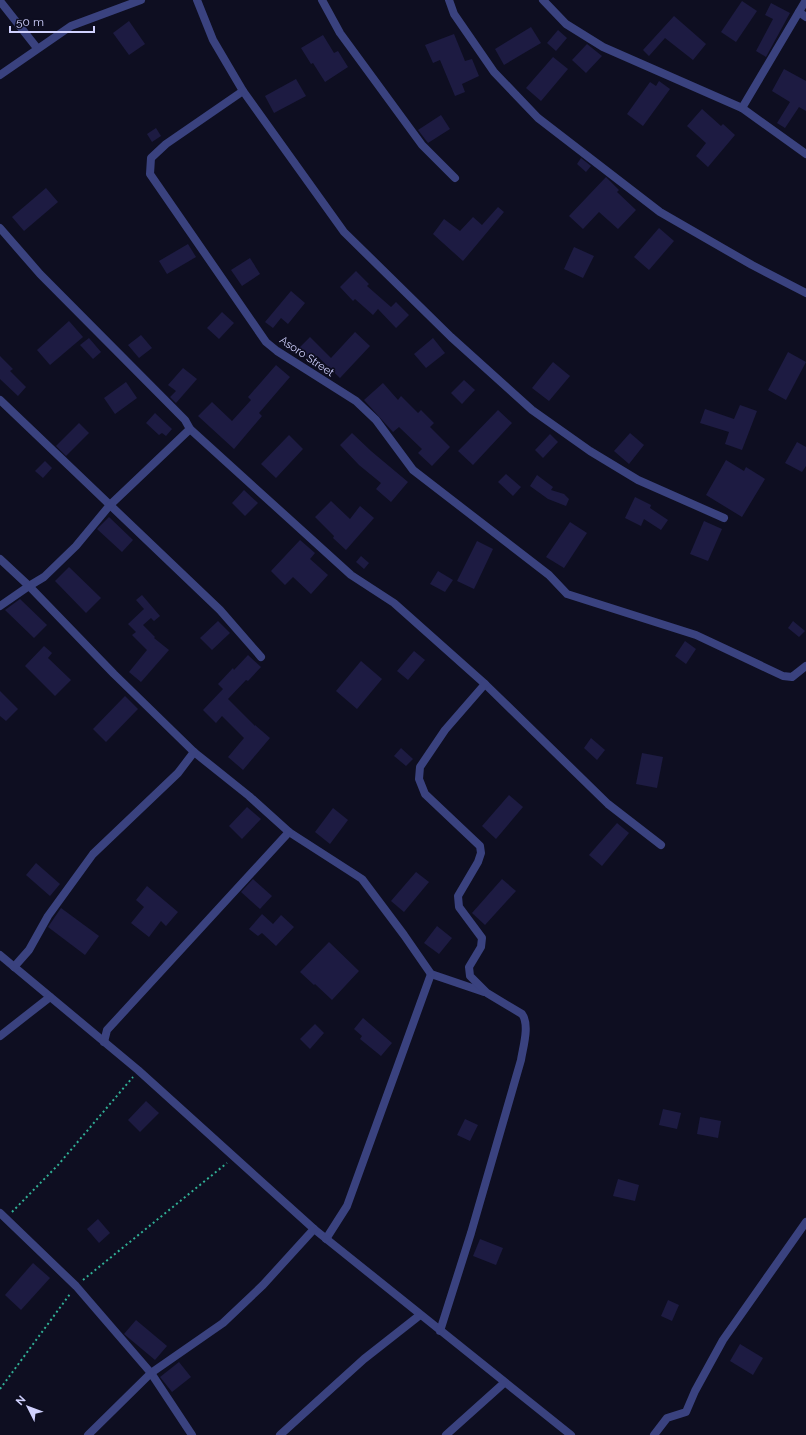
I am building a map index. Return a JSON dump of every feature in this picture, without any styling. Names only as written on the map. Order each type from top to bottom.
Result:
[{"type":"street","points":[[0,75],[37,48],[71,26],[123,3],[141,0]]},
{"type":"street","points":[[197,0],[213,40],[243,91],[344,232],[450,337],[532,410],[590,451],[638,480],[724,518]]},
{"type":"street","points":[[322,0],[340,33],[418,139],[455,178]]},
{"type":"street","points":[[449,0],[454,14],[494,72],[538,118],[660,212],[752,265],[806,293]]},
{"type":"street","points":[[543,0],[566,24],[603,47],[742,108],[806,154]]},
{"type":"street","points":[[742,108],[803,15],[806,0]]},
{"type":"street","points":[[0,2],[37,48]]},
{"type":"street","name":"Asoro Street","points":[[243,91],[166,144],[151,158],[150,174],[266,342],[277,351],[356,402],[376,420],[413,470],[549,575],[567,594],[696,635],[783,676],[792,677],[806,666]]},
{"type":"street","points":[[0,228],[40,274],[185,420],[190,429],[351,575],[394,603],[485,684],[608,804],[661,845]]},
{"type":"street","points":[[0,400],[220,610],[261,657]]},
{"type":"street","points":[[0,606],[44,577],[76,546],[110,505],[190,429]]},
{"type":"street","points":[[0,559],[29,586],[114,674],[194,752],[289,832],[362,879],[431,974],[487,993],[522,1014],[525,1018],[525,1032],[520,1060],[472,1233],[440,1331]]},
{"type":"street","points":[[485,684],[445,730],[420,766],[418,779],[425,794],[480,846],[481,853],[478,862],[458,896],[459,907],[482,938],[481,947],[469,967],[470,976],[487,993]]},
{"type":"street","points":[[14,967],[29,950],[48,916],[93,854],[178,773],[194,752]]},
{"type":"street","points":[[104,1042],[107,1030],[289,832]]},
{"type":"street","points":[[0,955],[138,1070],[314,1229],[504,1383],[571,1435]]},
{"type":"street","points":[[326,1239],[347,1206],[431,974]]},
{"type":"street","points":[[0,1036],[50,997]]},
{"type":"street","points":[[3,1216],[76,1286],[151,1373],[192,1435]]},
{"type":"street","points":[[654,1435],[667,1418],[686,1412],[695,1391],[723,1340],[806,1222]]},
{"type":"street","points":[[88,1435],[151,1373],[223,1323],[263,1285],[314,1229]]},
{"type":"street","points":[[280,1435],[364,1359],[420,1314]]},
{"type":"street","points":[[446,1435],[504,1383]]},
{"type":"path","points":[[3,1216],[58,1165],[138,1070]]},
{"type":"path","points":[[0,1389],[76,1286],[234,1157]]},
{"type":"building","points":[[742,1],[757,11],[736,42],[721,32]]},
{"type":"building","points":[[771,3],[790,13],[766,57],[756,51],[773,19],[765,15]]},
{"type":"building","points":[[674,16],[706,44],[693,60],[665,38],[649,56],[643,50]]},
{"type":"building","points":[[129,21],[145,44],[129,55],[113,33]]},
{"type":"building","points":[[531,27],[541,43],[504,65],[495,49]]},
{"type":"building","points":[[558,30],[567,38],[556,51],[547,43]]},
{"type":"building","points":[[454,34],[465,61],[472,59],[479,76],[462,84],[465,92],[455,96],[440,60],[433,63],[425,45]]},
{"type":"building","points":[[323,35],[334,53],[338,51],[348,67],[325,82],[301,48]]},
{"type":"building","points":[[587,44],[602,56],[586,73],[572,60]]},
{"type":"building","points":[[553,57],[568,69],[541,101],[526,88]]},
{"type":"building","points":[[784,69],[806,81],[806,111],[799,107],[785,128],[777,123],[790,102],[772,91]]},
{"type":"building","points":[[296,79],[306,96],[274,113],[265,96]]},
{"type":"building","points":[[659,81],[670,89],[643,126],[627,114],[650,82],[656,86]]},
{"type":"building","points":[[702,109],[721,126],[723,124],[735,135],[708,167],[696,156],[706,143],[687,126]]},
{"type":"building","points":[[441,115],[450,129],[428,143],[418,130]]},
{"type":"building","points":[[156,128],[161,136],[152,142],[147,134]]},
{"type":"building","points":[[581,158],[591,166],[586,172],[577,164]]},
{"type":"building","points":[[606,177],[619,190],[617,192],[636,210],[618,229],[599,212],[583,229],[569,216]]},
{"type":"building","points":[[46,188],[58,202],[24,231],[12,217]]},
{"type":"building","points":[[498,207],[504,212],[463,261],[433,234],[444,219],[460,231],[473,217],[482,225]]},
{"type":"building","points":[[659,228],[674,241],[649,270],[634,257]]},
{"type":"building","points":[[188,244],[196,257],[167,274],[159,261]]},
{"type":"building","points":[[574,247],[594,256],[583,278],[564,269]]},
{"type":"building","points":[[250,258],[260,274],[242,286],[231,270]]},
{"type":"building","points":[[356,271],[369,284],[367,286],[391,307],[396,302],[409,315],[396,328],[378,309],[373,315],[355,299],[353,301],[340,287]]},
{"type":"building","points":[[291,291],[305,303],[288,324],[281,318],[273,328],[265,322]]},
{"type":"building","points":[[222,312],[234,323],[219,339],[207,328]]},
{"type":"building","points":[[69,321],[83,337],[50,365],[37,350]]},
{"type":"building","points":[[355,332],[370,346],[340,378],[317,356],[311,361],[298,349],[310,337],[331,358]]},
{"type":"building","points":[[141,335],[152,348],[139,358],[128,345]]},
{"type":"building","points":[[89,338],[101,352],[93,359],[80,345]]},
{"type":"building","points":[[433,338],[445,353],[426,368],[414,354]]},
{"type":"building","points":[[788,352],[806,362],[786,400],[768,390]]},
{"type":"building","points":[[0,356],[13,369],[10,371],[26,387],[18,396],[0,379]]},
{"type":"building","points":[[553,362],[570,376],[549,401],[532,388]]},
{"type":"building","points":[[276,365],[290,377],[259,413],[262,416],[234,449],[198,416],[212,402],[232,421],[251,400],[248,397]]},
{"type":"building","points":[[183,368],[197,379],[176,403],[170,397],[176,391],[168,385]]},
{"type":"building","points":[[464,380],[475,390],[462,404],[451,393]]},
{"type":"building","points":[[126,382],[137,398],[115,414],[104,398]]},
{"type":"building","points":[[383,383],[398,400],[401,396],[418,413],[421,410],[434,423],[430,427],[450,447],[432,466],[418,453],[422,449],[399,427],[393,432],[364,400]]},
{"type":"building","points":[[740,405],[757,411],[742,450],[725,444],[729,432],[700,423],[705,409],[734,419]]},
{"type":"building","points":[[498,410],[512,423],[473,465],[458,451]]},
{"type":"building","points":[[155,413],[172,429],[166,436],[162,433],[159,435],[146,423]]},
{"type":"building","points":[[79,423],[89,433],[66,456],[56,446]]},
{"type":"building","points":[[352,433],[408,482],[391,502],[376,489],[381,483],[359,465],[340,445]]},
{"type":"building","points":[[630,433],[644,445],[629,464],[614,451]]},
{"type":"building","points":[[550,434],[558,442],[543,458],[535,450]]},
{"type":"building","points":[[289,435],[303,449],[276,478],[261,464]]},
{"type":"building","points":[[797,442],[806,447],[806,466],[802,472],[785,463]]},
{"type":"building","points":[[726,460],[744,471],[746,467],[765,479],[742,517],[706,495]]},
{"type":"building","points":[[45,461],[52,468],[43,478],[35,471]]},
{"type":"building","points":[[506,474],[521,487],[513,496],[498,482]]},
{"type":"building","points":[[537,475],[553,487],[551,490],[564,494],[569,499],[566,506],[548,499],[530,486]]},
{"type":"building","points":[[244,490],[258,503],[245,516],[232,503]]},
{"type":"building","points":[[635,497],[651,505],[650,508],[668,520],[661,530],[644,519],[641,526],[625,518]]},
{"type":"building","points":[[331,501],[350,519],[360,506],[374,518],[346,550],[333,538],[334,536],[315,517]]},
{"type":"building","points":[[109,517],[133,540],[122,552],[97,529]]},
{"type":"building","points":[[704,521],[722,529],[708,561],[690,554]]},
{"type":"building","points":[[570,522],[587,533],[564,568],[546,557]]},
{"type":"building","points":[[300,540],[315,553],[310,559],[328,575],[311,594],[293,577],[285,585],[271,571]]},
{"type":"building","points":[[477,541],[493,549],[474,589],[457,581]]},
{"type":"building","points":[[361,556],[369,563],[364,569],[356,562]]},
{"type":"building","points":[[69,567],[101,598],[86,613],[55,581]]},
{"type":"building","points":[[438,571],[453,580],[445,592],[430,584]]},
{"type":"building","points":[[142,595],[160,616],[154,621],[151,618],[143,625],[155,637],[154,638],[169,650],[141,682],[129,672],[147,650],[132,635],[136,632],[128,624],[144,609],[136,600]]},
{"type":"building","points":[[20,599],[47,625],[34,638],[5,610]]},
{"type":"building","points":[[218,621],[230,633],[212,650],[200,638]]},
{"type":"building","points":[[793,621],[805,631],[799,637],[788,628]]},
{"type":"building","points":[[685,641],[696,649],[686,664],[675,656]]},
{"type":"building","points":[[44,646],[52,653],[48,658],[71,680],[55,696],[25,666]]},
{"type":"building","points":[[414,651],[425,660],[408,680],[397,671]]},
{"type":"building","points":[[248,655],[261,667],[228,699],[255,726],[270,738],[243,770],[228,757],[244,738],[222,716],[216,723],[203,710],[223,689],[218,684]]},
{"type":"building","points":[[361,661],[382,679],[357,709],[336,691]]},
{"type":"building","points":[[0,691],[18,709],[6,721],[0,716]]},
{"type":"building","points":[[125,696],[138,709],[106,742],[93,729]]},
{"type":"building","points":[[591,738],[605,750],[597,760],[584,748]]},
{"type":"building","points":[[401,748],[413,759],[406,766],[394,756]]},
{"type":"building","points":[[642,753],[663,757],[657,788],[636,784]]},
{"type":"building","points":[[509,795],[523,807],[496,839],[482,826]]},
{"type":"building","points":[[247,807],[261,819],[242,839],[229,826]]},
{"type":"building","points":[[333,808],[348,820],[330,844],[315,832]]},
{"type":"building","points":[[617,823],[629,833],[602,866],[589,855]]},
{"type":"building","points":[[36,863],[60,884],[50,896],[26,875]]},
{"type":"building","points":[[416,872],[429,882],[404,912],[391,901]]},
{"type":"building","points":[[253,879],[272,896],[260,909],[241,892]]},
{"type":"building","points":[[502,879],[516,891],[485,925],[472,913]]},
{"type":"building","points":[[147,886],[178,912],[166,926],[161,921],[149,937],[131,923],[144,907],[136,900]]},
{"type":"building","points":[[61,908],[99,936],[85,955],[48,927]]},
{"type":"building","points":[[262,914],[273,924],[281,915],[294,927],[276,946],[262,933],[258,936],[249,929]]},
{"type":"building","points":[[437,926],[452,938],[439,954],[424,943]]},
{"type":"building","points":[[329,942],[359,971],[332,1000],[300,972]]},
{"type":"building","points":[[363,1018],[392,1043],[381,1056],[360,1039],[362,1036],[354,1029]]},
{"type":"building","points":[[315,1024],[324,1033],[310,1049],[300,1039]]},
{"type":"building","points":[[146,1101],[159,1113],[140,1132],[128,1120]]},
{"type":"building","points":[[663,1109],[681,1113],[677,1129],[659,1125]]},
{"type":"building","points":[[700,1117],[721,1121],[718,1138],[697,1134]]},
{"type":"building","points":[[465,1119],[478,1125],[470,1141],[457,1135]]},
{"type":"building","points":[[618,1179],[639,1185],[635,1201],[613,1196]]},
{"type":"building","points":[[98,1219],[110,1233],[99,1243],[87,1229]]},
{"type":"building","points":[[480,1239],[503,1248],[496,1265],[473,1256]]},
{"type":"building","points":[[33,1263],[50,1278],[21,1310],[5,1295]]},
{"type":"building","points":[[668,1300],[679,1305],[672,1321],[661,1316]]},
{"type":"building","points":[[136,1320],[167,1346],[155,1360],[124,1334]]},
{"type":"building","points":[[740,1344],[763,1358],[753,1375],[730,1361]]},
{"type":"building","points":[[179,1362],[191,1377],[172,1392],[160,1377]]}]
